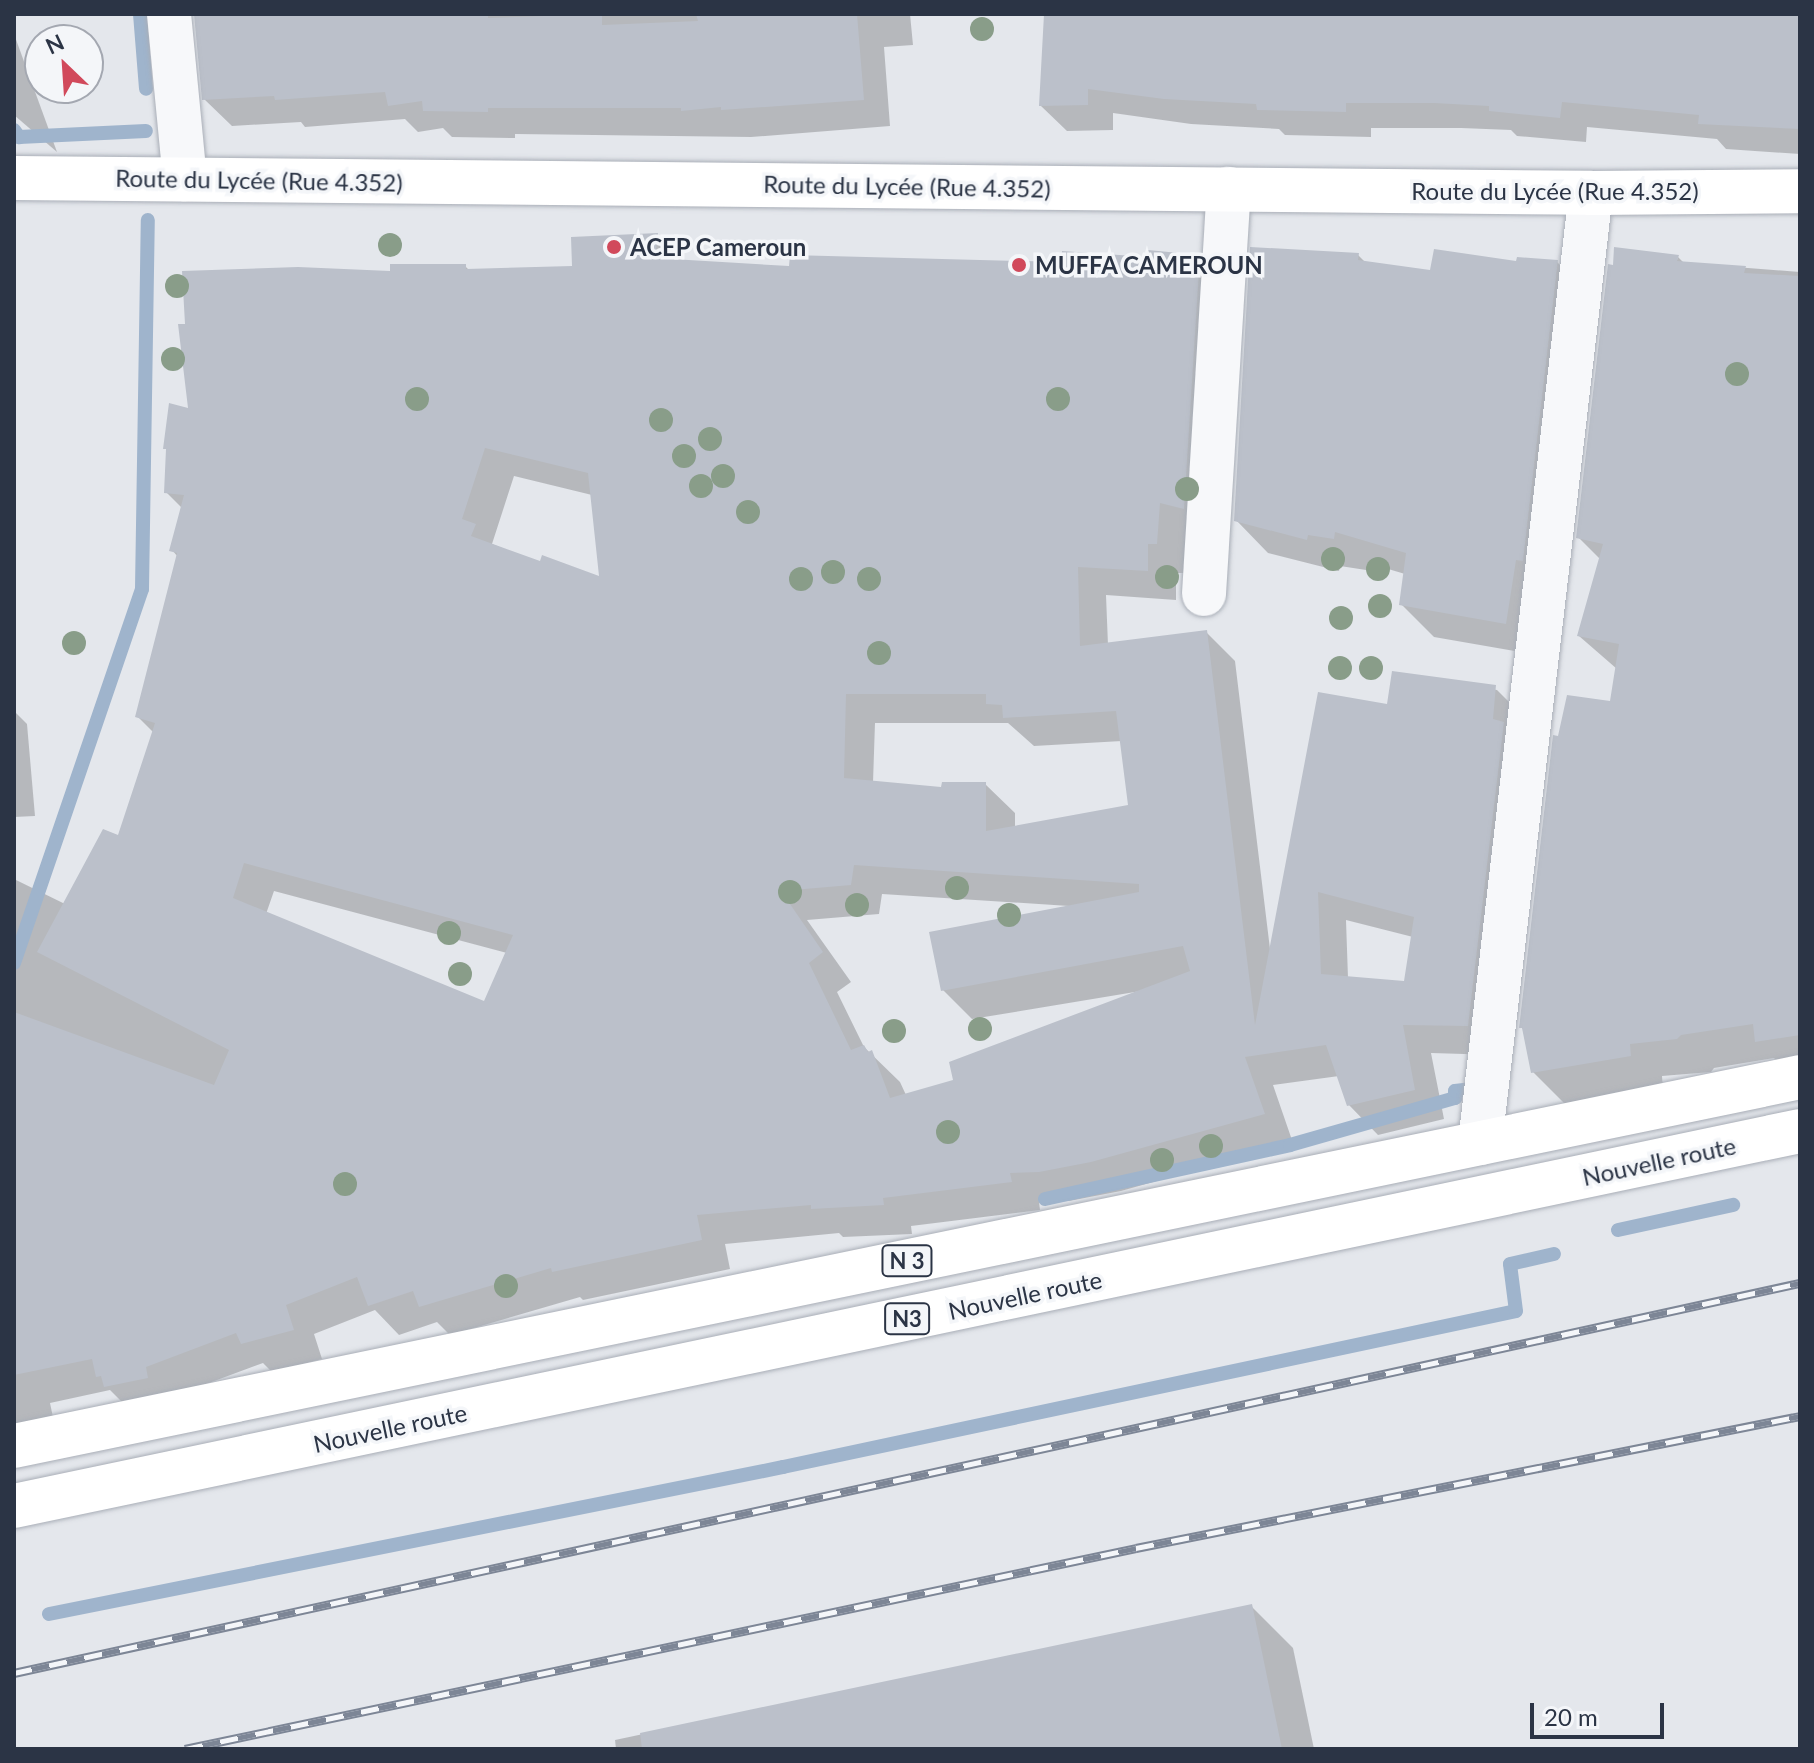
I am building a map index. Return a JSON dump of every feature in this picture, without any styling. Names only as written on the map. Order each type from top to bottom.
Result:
[{"type":"main road","name":"Route du Lycée (Rue 4.352)","points":[[23,171],[185,179],[1591,193],[1800,191]]},
{"type":"main road","name":"N 3","points":[[14,1446],[1800,1077]]},
{"type":"main road","name":"Nouvelle route","points":[[14,1506],[1800,1131]]},
{"type":"street","points":[[169,14],[185,179]]},
{"type":"street","points":[[1204,594],[1229,189]]},
{"type":"street","points":[[1480,1143],[1591,193]]},
{"type":"building","points":[[194,14],[488,14],[488,18],[602,14],[602,25],[698,21],[696,14],[857,14],[864,100],[721,110],[721,107],[681,111],[681,108],[488,108],[488,112],[423,111],[422,101],[388,106],[385,92],[275,100],[274,96],[202,100]]},
{"type":"building","points":[[1044,14],[1800,14],[1800,129],[1698,124],[1699,115],[1562,102],[1560,118],[1489,111],[1489,106],[1434,103],[1346,103],[1346,112],[1257,110],[1256,104],[1164,99],[1088,89],[1088,105],[1039,106]]},
{"type":"building","points":[[658,233],[655,258],[789,266],[790,255],[1061,262],[1062,251],[1148,257],[1148,250],[1200,255],[1184,509],[1160,503],[1157,544],[1148,544],[1148,571],[1078,567],[1080,646],[1207,630],[1255,1025],[1318,692],[1387,704],[1392,671],[1496,685],[1493,719],[1504,722],[1468,1026],[1403,1025],[1415,1090],[1347,1106],[1326,1045],[1245,1057],[1265,1114],[1091,1162],[1039,1172],[1010,1173],[1012,1182],[883,1198],[884,1205],[811,1209],[811,1205],[697,1215],[702,1240],[552,1272],[551,1268],[419,1307],[413,1291],[368,1306],[357,1277],[286,1305],[294,1330],[241,1344],[236,1333],[146,1367],[148,1378],[104,1387],[101,1376],[96,1377],[92,1359],[14,1375],[14,1012],[214,1085],[229,1050],[37,952],[103,829],[118,835],[155,723],[135,717],[177,553],[169,551],[184,495],[164,493],[166,449],[163,449],[169,403],[188,408],[178,324],[185,324],[182,271],[298,267],[390,271],[390,264],[466,264],[466,269],[572,266],[571,237]],"holes":[[[485,448],[588,473],[599,576],[542,555],[540,561],[471,536],[476,524],[462,519]],[[846,694],[986,694],[986,704],[1002,705],[1003,718],[1116,711],[1128,805],[986,831],[986,782],[942,782],[941,787],[844,778]],[[244,863],[513,935],[484,1001],[233,898]],[[854,865],[1139,884],[1139,892],[929,932],[941,991],[1183,946],[1190,971],[949,1062],[953,1080],[890,1098],[872,1050],[868,1052],[864,1045],[851,1050],[809,963],[823,952],[781,891],[851,885]],[[1318,892],[1414,917],[1404,981],[1321,974]]]},
{"type":"building","points":[[1250,247],[1359,253],[1358,260],[1430,270],[1434,249],[1516,261],[1517,257],[1558,260],[1523,561],[1516,560],[1506,624],[1399,605],[1406,553],[1335,532],[1334,539],[1308,535],[1307,540],[1234,521]]},
{"type":"building","points":[[1614,247],[1679,255],[1677,261],[1746,266],[1744,273],[1800,276],[1800,1035],[1755,1042],[1753,1024],[1681,1035],[1677,1039],[1630,1044],[1631,1056],[1531,1073],[1522,1028],[1519,1028],[1553,735],[1558,736],[1567,695],[1610,701],[1619,644],[1577,636],[1603,544],[1576,538],[1608,264],[1613,265]]},
{"type":"building","points":[[1252,1604],[1282,1749],[642,1749],[640,1733]]},
{"type":"waterway","points":[[140,14],[146,89]]},
{"type":"waterway","points":[[14,130],[19,137],[146,131]]},
{"type":"waterway","points":[[14,963],[142,589],[148,220]]},
{"type":"waterway","points":[[1045,1199],[1290,1145],[1455,1098],[1455,1091],[1481,1088]]},
{"type":"waterway","points":[[1618,1230],[1733,1205]]},
{"type":"waterway","points":[[49,1614],[783,1467],[1516,1311],[1510,1264],[1554,1254]]},
{"type":"railway","points":[[14,1673],[1800,1283]]},
{"type":"railway","points":[[185,1749],[1136,1548],[1800,1416]]},
{"type":"place","name":"ACEP Cameroun","points":[[614,247]]},
{"type":"place","name":"MUFFA CAMEROUN","points":[[1019,265]]}]
